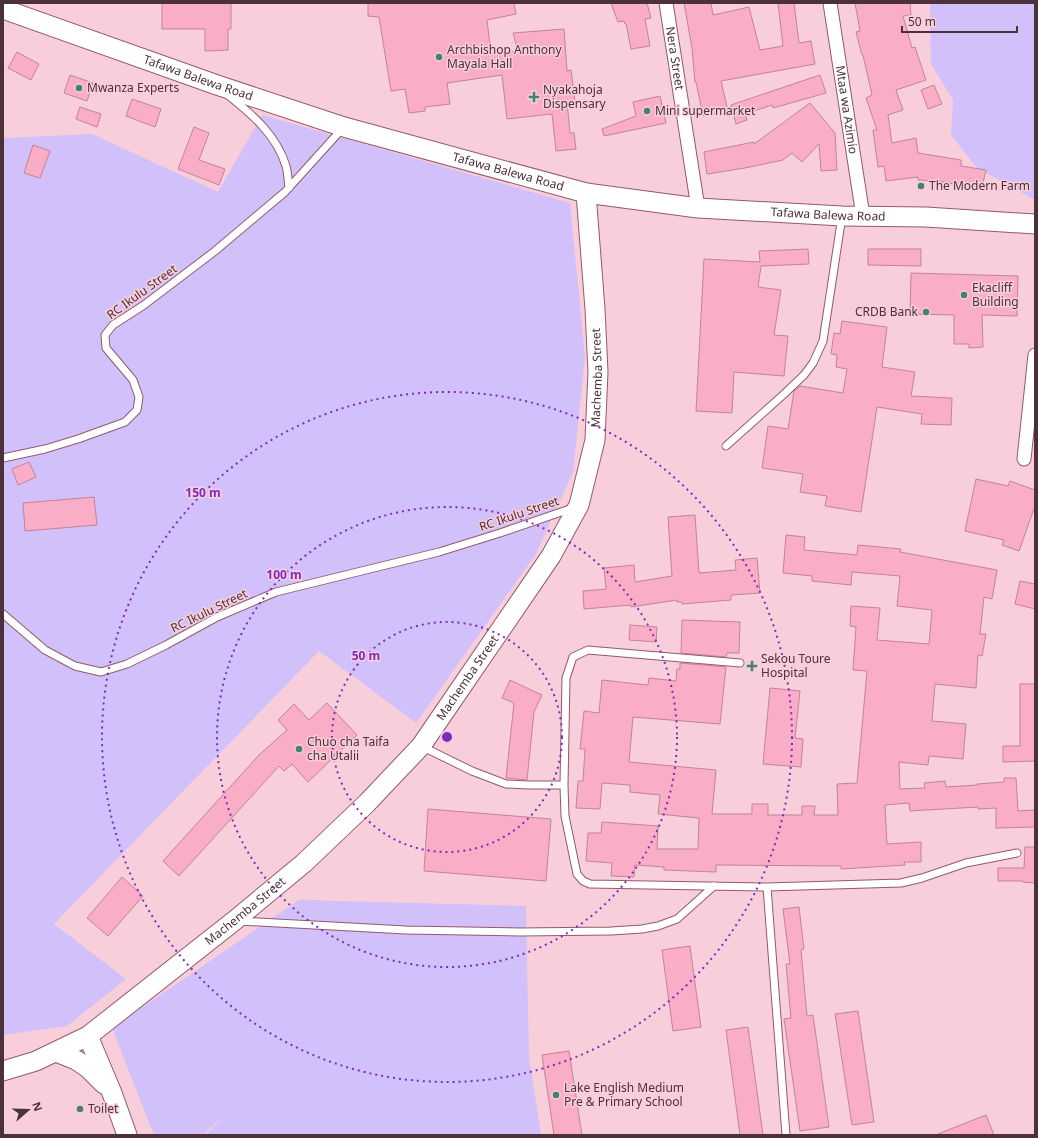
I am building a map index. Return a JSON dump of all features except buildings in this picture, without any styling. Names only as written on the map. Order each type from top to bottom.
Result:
[{"type":"main road","name":"Tafawa Balewa Road","points":[[3,9],[217,85],[344,127],[586,193],[698,208],[842,216],[926,217],[1035,224]]},
{"type":"main road","name":"Machemba Street","points":[[3,1071],[36,1061],[88,1036],[234,921],[315,852],[367,803],[421,746],[551,556],[579,505],[595,440],[598,372],[595,309],[586,193]]},
{"type":"main road","points":[[88,1036],[112,1093],[127,1135]]},
{"type":"main road","points":[[56,1052],[76,1060],[88,1068],[112,1093]]},
{"type":"street","name":"Nera Street","points":[[666,3],[698,208]]},
{"type":"street","name":"Mtaa wa Azimio","points":[[830,3],[863,216]]},
{"type":"street","points":[[1024,458],[1035,355]]},
{"type":"lane","points":[[217,85],[256,119],[278,146],[286,167],[289,188]]},
{"type":"lane","name":"RC Ikulu Street","points":[[3,458],[45,449],[125,422],[137,410],[139,397],[133,380],[106,348],[105,335],[113,325],[144,305],[215,251],[289,188],[344,127]]},
{"type":"lane","points":[[726,446],[804,375],[813,363],[823,341],[842,216]]},
{"type":"lane","name":"RC Ikulu Street","points":[[3,614],[45,650],[75,666],[101,672],[127,664],[166,645],[217,617],[276,592],[439,552],[500,533],[579,505]]},
{"type":"lane","points":[[740,663],[588,650],[573,657],[566,678],[564,785],[565,816],[577,874],[582,881],[590,884],[767,887],[901,883],[922,878],[966,863],[1017,853]]},
{"type":"lane","points":[[421,746],[472,771],[506,784],[564,785]]},
{"type":"lane","points":[[234,921],[406,930],[520,932],[611,931],[642,929],[658,926],[677,919],[714,886]]},
{"type":"lane","points":[[767,887],[786,1135]]},
{"type":"shaded area","points":[[930,3],[1035,3],[1035,200],[977,168],[951,135],[953,100],[931,64]]},
{"type":"shaded area","points":[[262,115],[570,203],[585,357],[573,472],[536,554],[416,723],[319,651],[54,924],[126,979],[67,1026],[3,1035],[3,138],[92,134],[218,192]]},
{"type":"shaded area","points":[[299,900],[526,906],[529,1057],[541,1135],[206,1135],[229,1111],[203,1135],[154,1135],[112,1028]]},
{"type":"place","name":"Archbishop Anthony Mayala Hall","points":[[439,57]]},
{"type":"place","name":"Mwanza Experts","points":[[79,88]]},
{"type":"place","name":"Nyakahoja Dispensary","points":[[534,97]]},
{"type":"place","name":"Mini supermarket","points":[[647,111]]},
{"type":"place","name":"The Modern Farm","points":[[921,186]]},
{"type":"place","name":"Ekacliff Building","points":[[964,295]]},
{"type":"place","name":"CRDB Bank","points":[[926,312]]},
{"type":"place","name":"Sekou Toure Hospital","points":[[752,666]]},
{"type":"place","name":"Chuo cha Taifa cha Utalii","points":[[299,749]]},
{"type":"place","name":"Lake English Medium Pre & Primary School","points":[[556,1095]]},
{"type":"place","name":"Toilet","points":[[80,1109]]}]
